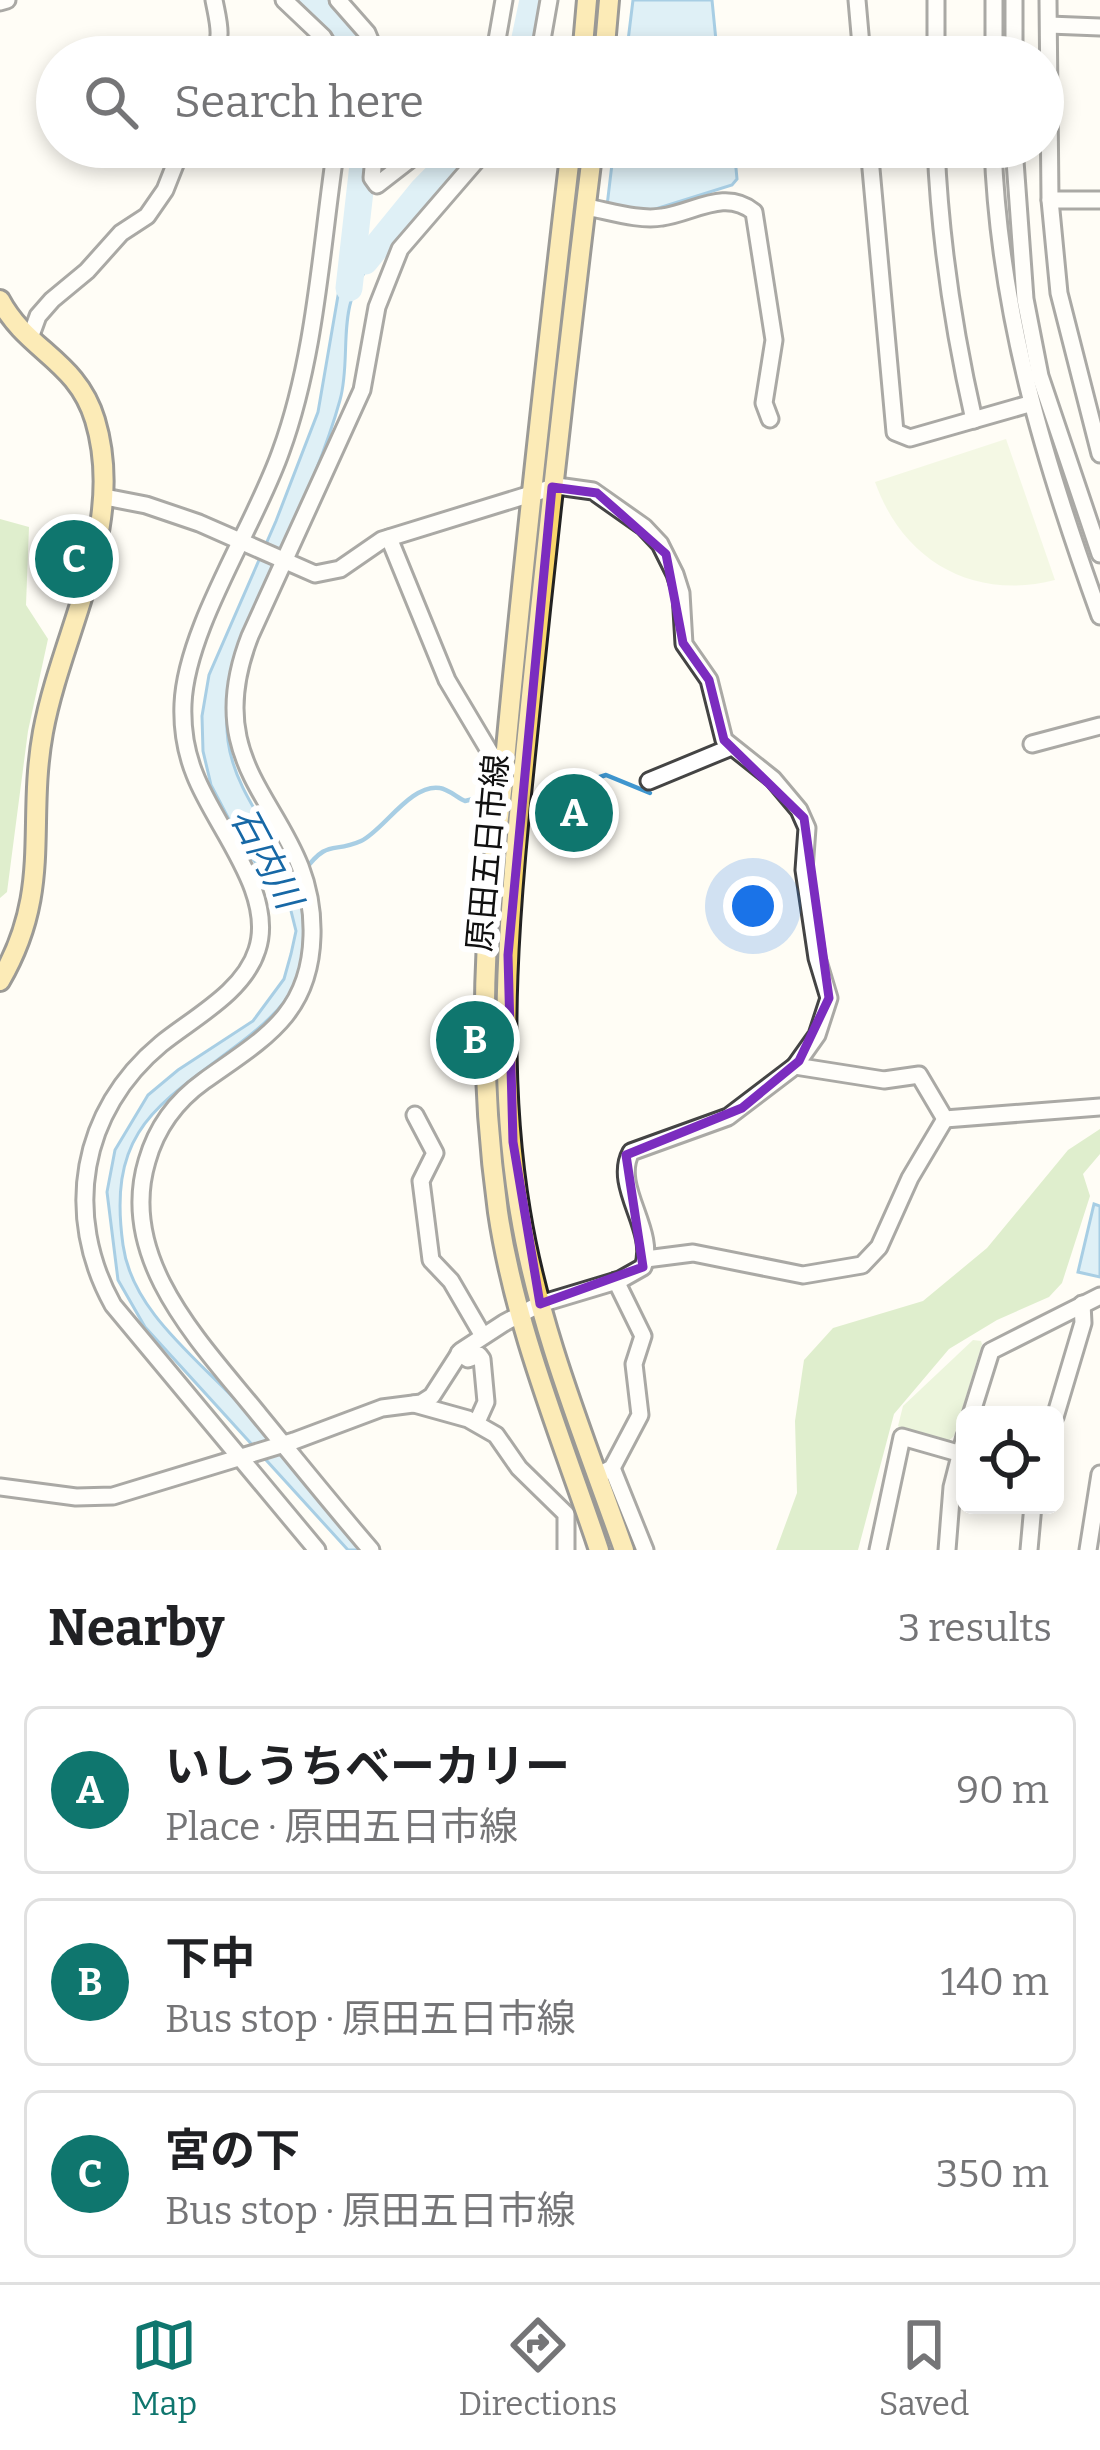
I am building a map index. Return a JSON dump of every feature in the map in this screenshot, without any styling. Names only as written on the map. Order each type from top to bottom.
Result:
[{"type":"main road","points":[[584,36],[587,0]]},
{"type":"main road","points":[[606,36],[609,0]]},
{"type":"main road","name":"原田五日市線","points":[[569,168],[491,881],[488,1077],[499,1215],[521,1314],[599,1550]]},
{"type":"main road","name":"原田五日市線","points":[[591,168],[552,487],[512,882],[508,973],[517,1188],[540,1304],[636,1542]]},
{"type":"main road","points":[[0,300],[8,315],[75,376],[86,394],[97,424],[105,497],[96,549],[42,738],[34,892],[17,952],[0,982]]},
{"type":"street","points":[[214,0],[220,36]]},
{"type":"street","points":[[284,0],[321,36]]},
{"type":"street","points":[[338,0],[368,36]]},
{"type":"street","points":[[498,36],[504,0]]},
{"type":"street","points":[[543,36],[549,0]]},
{"type":"street","points":[[857,0],[860,36]]},
{"type":"street","points":[[936,0],[936,36]]},
{"type":"street","points":[[994,0],[994,36]]},
{"type":"street","points":[[1013,36],[1014,0]]},
{"type":"street","points":[[1048,0],[1049,36]]},
{"type":"street","points":[[1049,25],[1100,27]]},
{"type":"street","points":[[30,338],[38,316],[52,301],[121,233],[148,216],[174,168]]},
{"type":"street","points":[[317,1550],[113,1305],[92,1258],[83,1207],[88,1155],[121,1085],[157,1047],[239,981],[258,948],[257,898],[194,773],[184,727],[186,680],[191,657],[243,544],[296,404],[333,168]]},
{"type":"street","points":[[373,168],[377,185],[399,168]]},
{"type":"street","points":[[371,1550],[281,1445],[158,1278],[144,1239],[140,1197],[148,1156],[167,1118],[196,1087],[277,1028],[299,995],[311,957],[311,907],[301,863],[254,785],[238,744],[237,678],[283,561],[362,390],[375,314],[400,249],[470,168]]},
{"type":"street","points":[[871,168],[895,433],[910,438],[1029,404]]},
{"type":"street","points":[[937,168],[948,299],[974,420]]},
{"type":"street","points":[[994,168],[999,249],[1029,404],[1100,616]]},
{"type":"street","points":[[1016,168],[1025,298],[1040,376],[1100,554]]},
{"type":"street","points":[[1050,168],[1059,293],[1100,454]]},
{"type":"street","points":[[1050,200],[1100,200]]},
{"type":"street","points":[[586,207],[661,218],[706,203],[732,202],[754,212],[774,340],[764,403],[770,419]]},
{"type":"street","points":[[1083,395],[1100,391]]},
{"type":"street","points":[[0,1487],[76,1497],[113,1496],[281,1445],[376,1409],[414,1404],[432,1396],[459,1353],[483,1336],[540,1304],[637,1272],[646,1259],[626,1173],[631,1152],[728,1117],[795,1066],[817,1035],[830,998],[817,958],[804,870],[807,828],[799,810],[772,779],[729,748],[706,674],[684,644],[679,584],[653,535],[597,493],[552,487],[389,538],[325,574],[146,505],[105,497]]},
{"type":"street","points":[[389,538],[447,680],[494,758],[505,763]]},
{"type":"street","points":[[1032,744],[1100,725]]},
{"type":"street","points":[[649,781],[729,748]]},
{"type":"street","points":[[795,1066],[884,1080],[919,1075],[945,1119]]},
{"type":"street","points":[[945,1119],[1100,1107]]},
{"type":"street","points":[[416,1115],[435,1154],[422,1181],[430,1260],[452,1281],[483,1336]]},
{"type":"street","points":[[646,1259],[694,1253],[802,1275],[862,1264],[879,1247],[905,1186],[945,1119]]},
{"type":"street","points":[[605,1472],[640,1415],[634,1364],[643,1343],[616,1281]]},
{"type":"street","points":[[973,1406],[991,1351],[1100,1296]]},
{"type":"street","points":[[1058,1406],[1082,1323],[1082,1304]]},
{"type":"street","points":[[459,1353],[482,1359],[487,1402],[477,1423]]},
{"type":"street","points":[[414,1404],[477,1423],[502,1439],[518,1468],[566,1514],[566,1550]]},
{"type":"street","points":[[878,1550],[902,1437],[956,1453]]},
{"type":"street","points":[[1088,1550],[1100,1474]]},
{"type":"street","points":[[947,1550],[956,1477]]},
{"type":"street","points":[[1029,1550],[1032,1514]]},
{"type":"highlighted area","points":[[552,487],[597,493],[666,554],[683,643],[709,680],[724,740],[804,818],[829,998],[799,1061],[742,1108],[626,1155],[643,1267],[540,1304],[513,1142],[508,955]]},
{"type":"green space","points":[[1006,439],[1055,580],[996,585],[945,569],[903,534],[875,482]]},
{"type":"green space","points":[[0,519],[29,527],[26,605],[48,639],[28,731],[7,892],[0,898]]},
{"type":"green space","points":[[1100,1129],[1100,1154],[1083,1174],[1090,1196],[1062,1283],[1049,1297],[949,1349],[894,1414],[858,1550],[776,1550],[797,1493],[795,1421],[804,1360],[833,1328],[923,1301],[987,1248],[1068,1150]]},
{"type":"green space","points":[[973,1340],[981,1341],[963,1406],[956,1406],[954,1436],[947,1442],[898,1426],[903,1406]]},
{"type":"water","points":[[633,0],[712,0],[716,36],[629,36]]},
{"type":"water","points":[[612,168],[736,168],[732,185],[646,212],[607,206]]},
{"type":"water","points":[[401,226],[372,261],[351,301],[343,388],[334,422],[247,630],[228,695],[228,741],[236,772],[297,886],[306,917],[306,949],[291,993],[278,1009],[144,1124],[123,1173],[120,1206],[123,1245],[140,1293],[171,1335],[260,1427],[360,1550],[348,1550],[145,1327],[118,1280],[107,1192],[115,1150],[148,1095],[253,1021],[284,979],[296,931],[290,907],[244,848],[211,785],[202,716],[209,675],[318,412],[345,255]]},
{"type":"water","points":[[1094,1204],[1100,1206],[1100,1277],[1078,1272]]},
{"type":"waterway","points":[[311,0],[344,36]]},
{"type":"waterway","name":"石内川","points":[[525,36],[533,0]]},
{"type":"waterway","points":[[349,288],[363,168]]},
{"type":"waterway","name":"石内川","points":[[365,261],[444,168]]},
{"type":"waterway","points":[[536,798],[606,775],[650,793]]},
{"type":"waterway","points":[[304,871],[325,850],[370,836],[408,800],[429,788],[446,790],[465,801],[481,797]]},
{"type":"tunnel","points":[[586,1550],[636,1534]]},
{"type":"place","name":"宮の下","points":[[74,559]]},
{"type":"place","name":"いしうちベーカリー","points":[[574,813]]},
{"type":"place","name":"下中","points":[[475,1040]]}]
